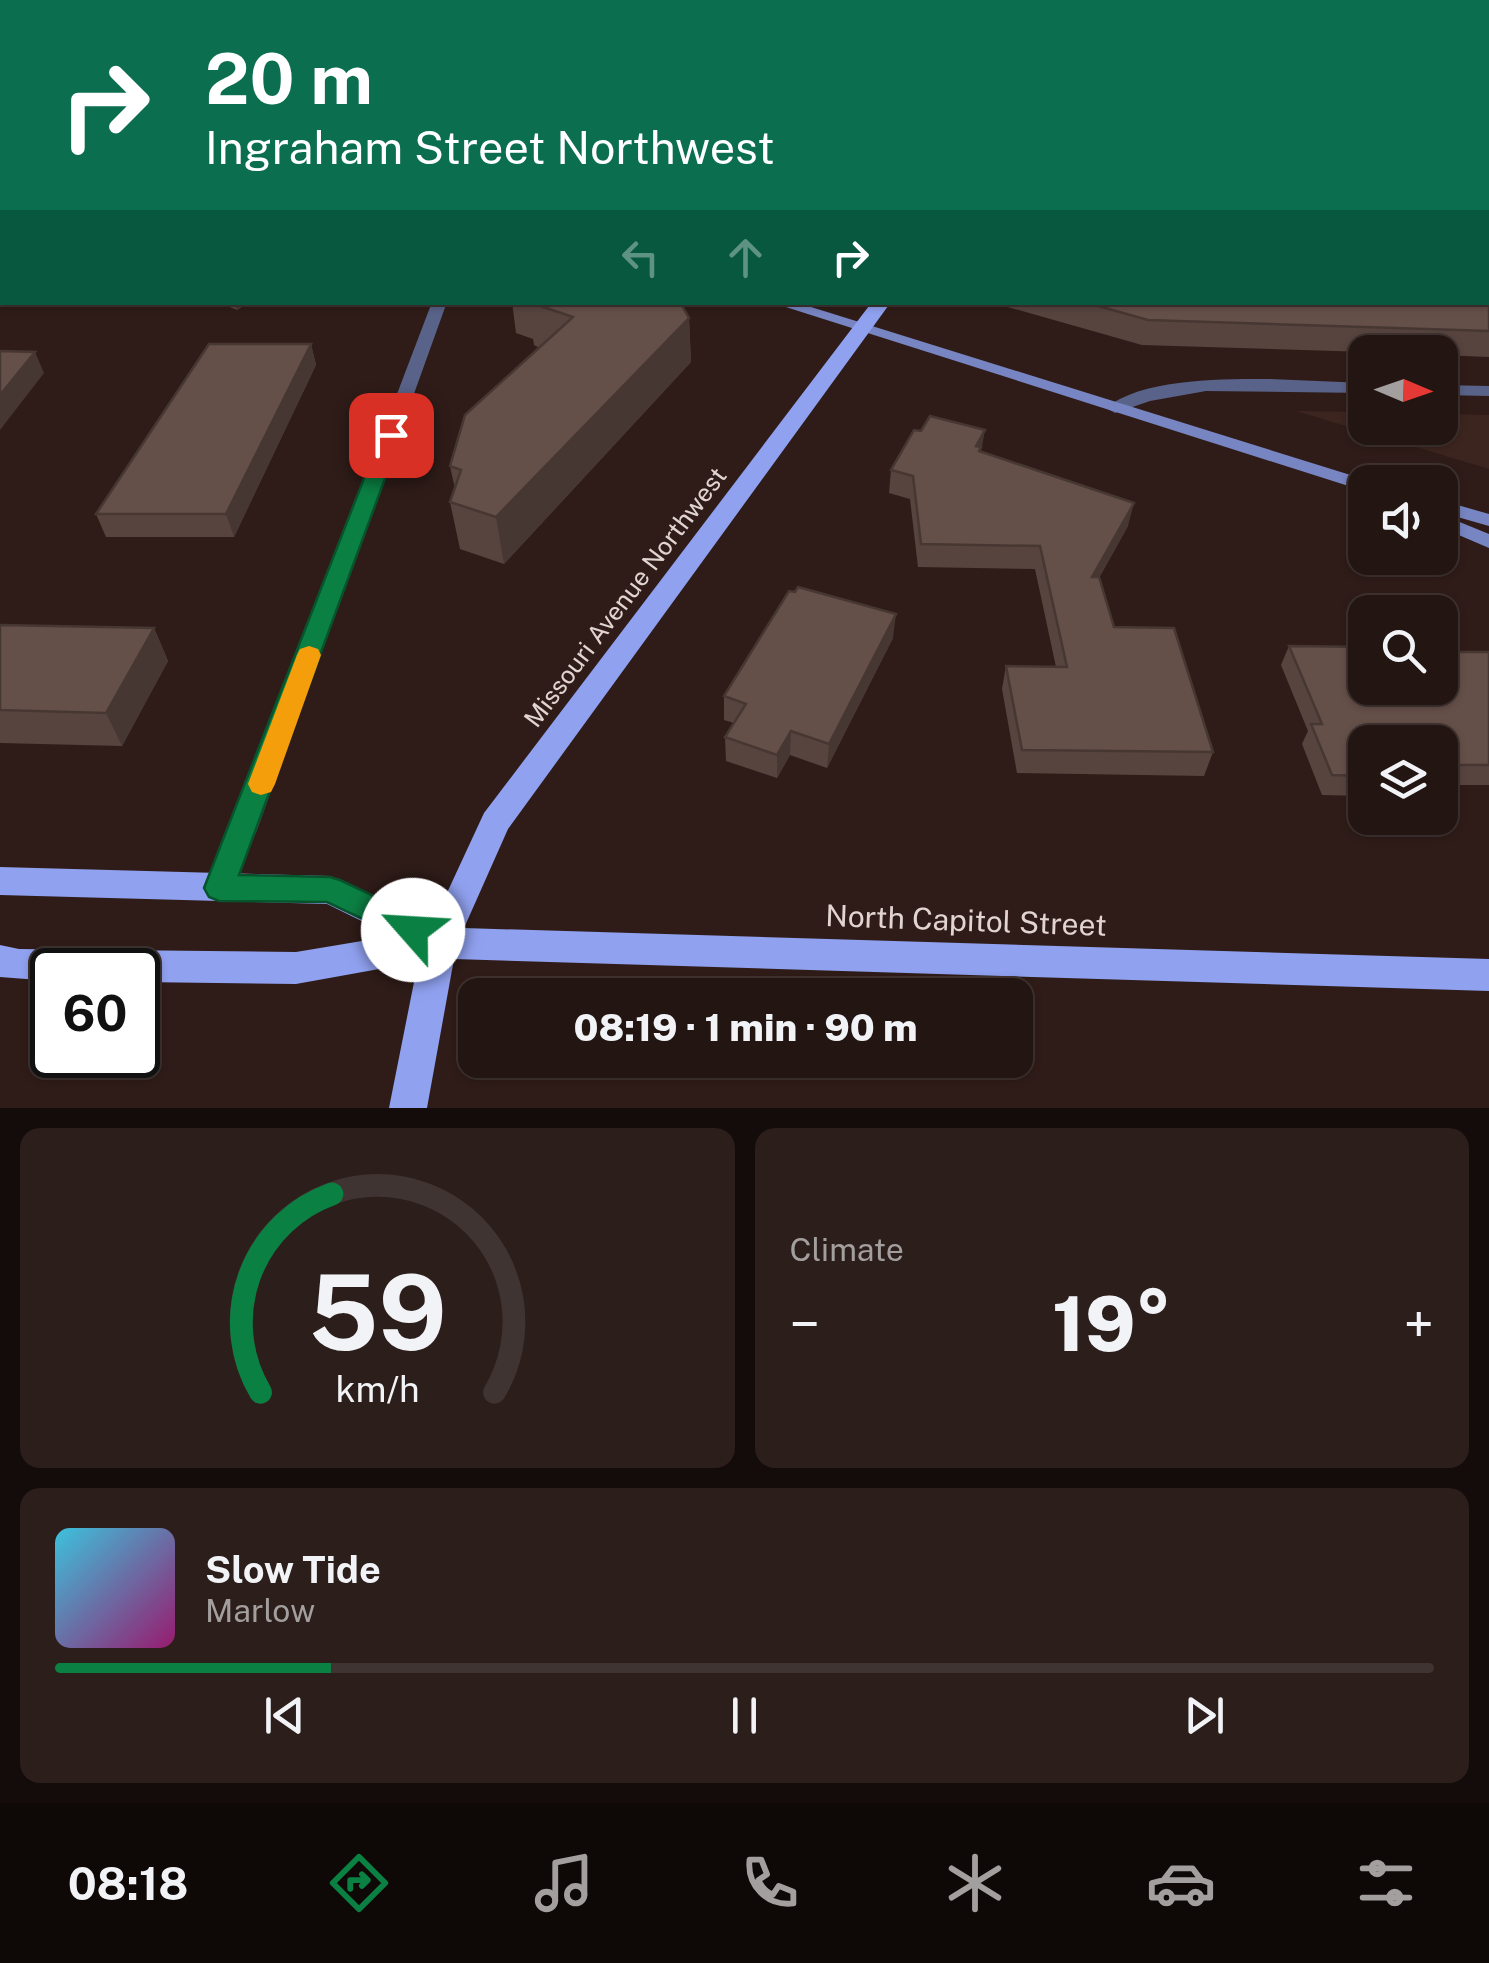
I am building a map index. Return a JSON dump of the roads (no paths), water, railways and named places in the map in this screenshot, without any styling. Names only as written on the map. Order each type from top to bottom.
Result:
[{"type":"main road","points":[[787,305],[1348,481]]},
{"type":"main road","name":"Missouri Avenue Northwest","points":[[408,1108],[429,986],[441,943],[495,822],[880,305]]},
{"type":"main road","points":[[1458,511],[1489,520]]},
{"type":"main road","points":[[1458,528],[1489,542]]},
{"type":"main road","points":[[0,881],[330,890],[441,943]]},
{"type":"main road","points":[[0,961],[18,965],[296,968],[441,943]]},
{"type":"main road","name":"North Capitol Street","points":[[441,943],[1489,975]]},
{"type":"street","points":[[219,888],[251,812],[439,305]]},
{"type":"street","points":[[1115,408],[1158,393],[1196,388],[1348,388]]},
{"type":"street","points":[[1458,390],[1489,391]]}]
